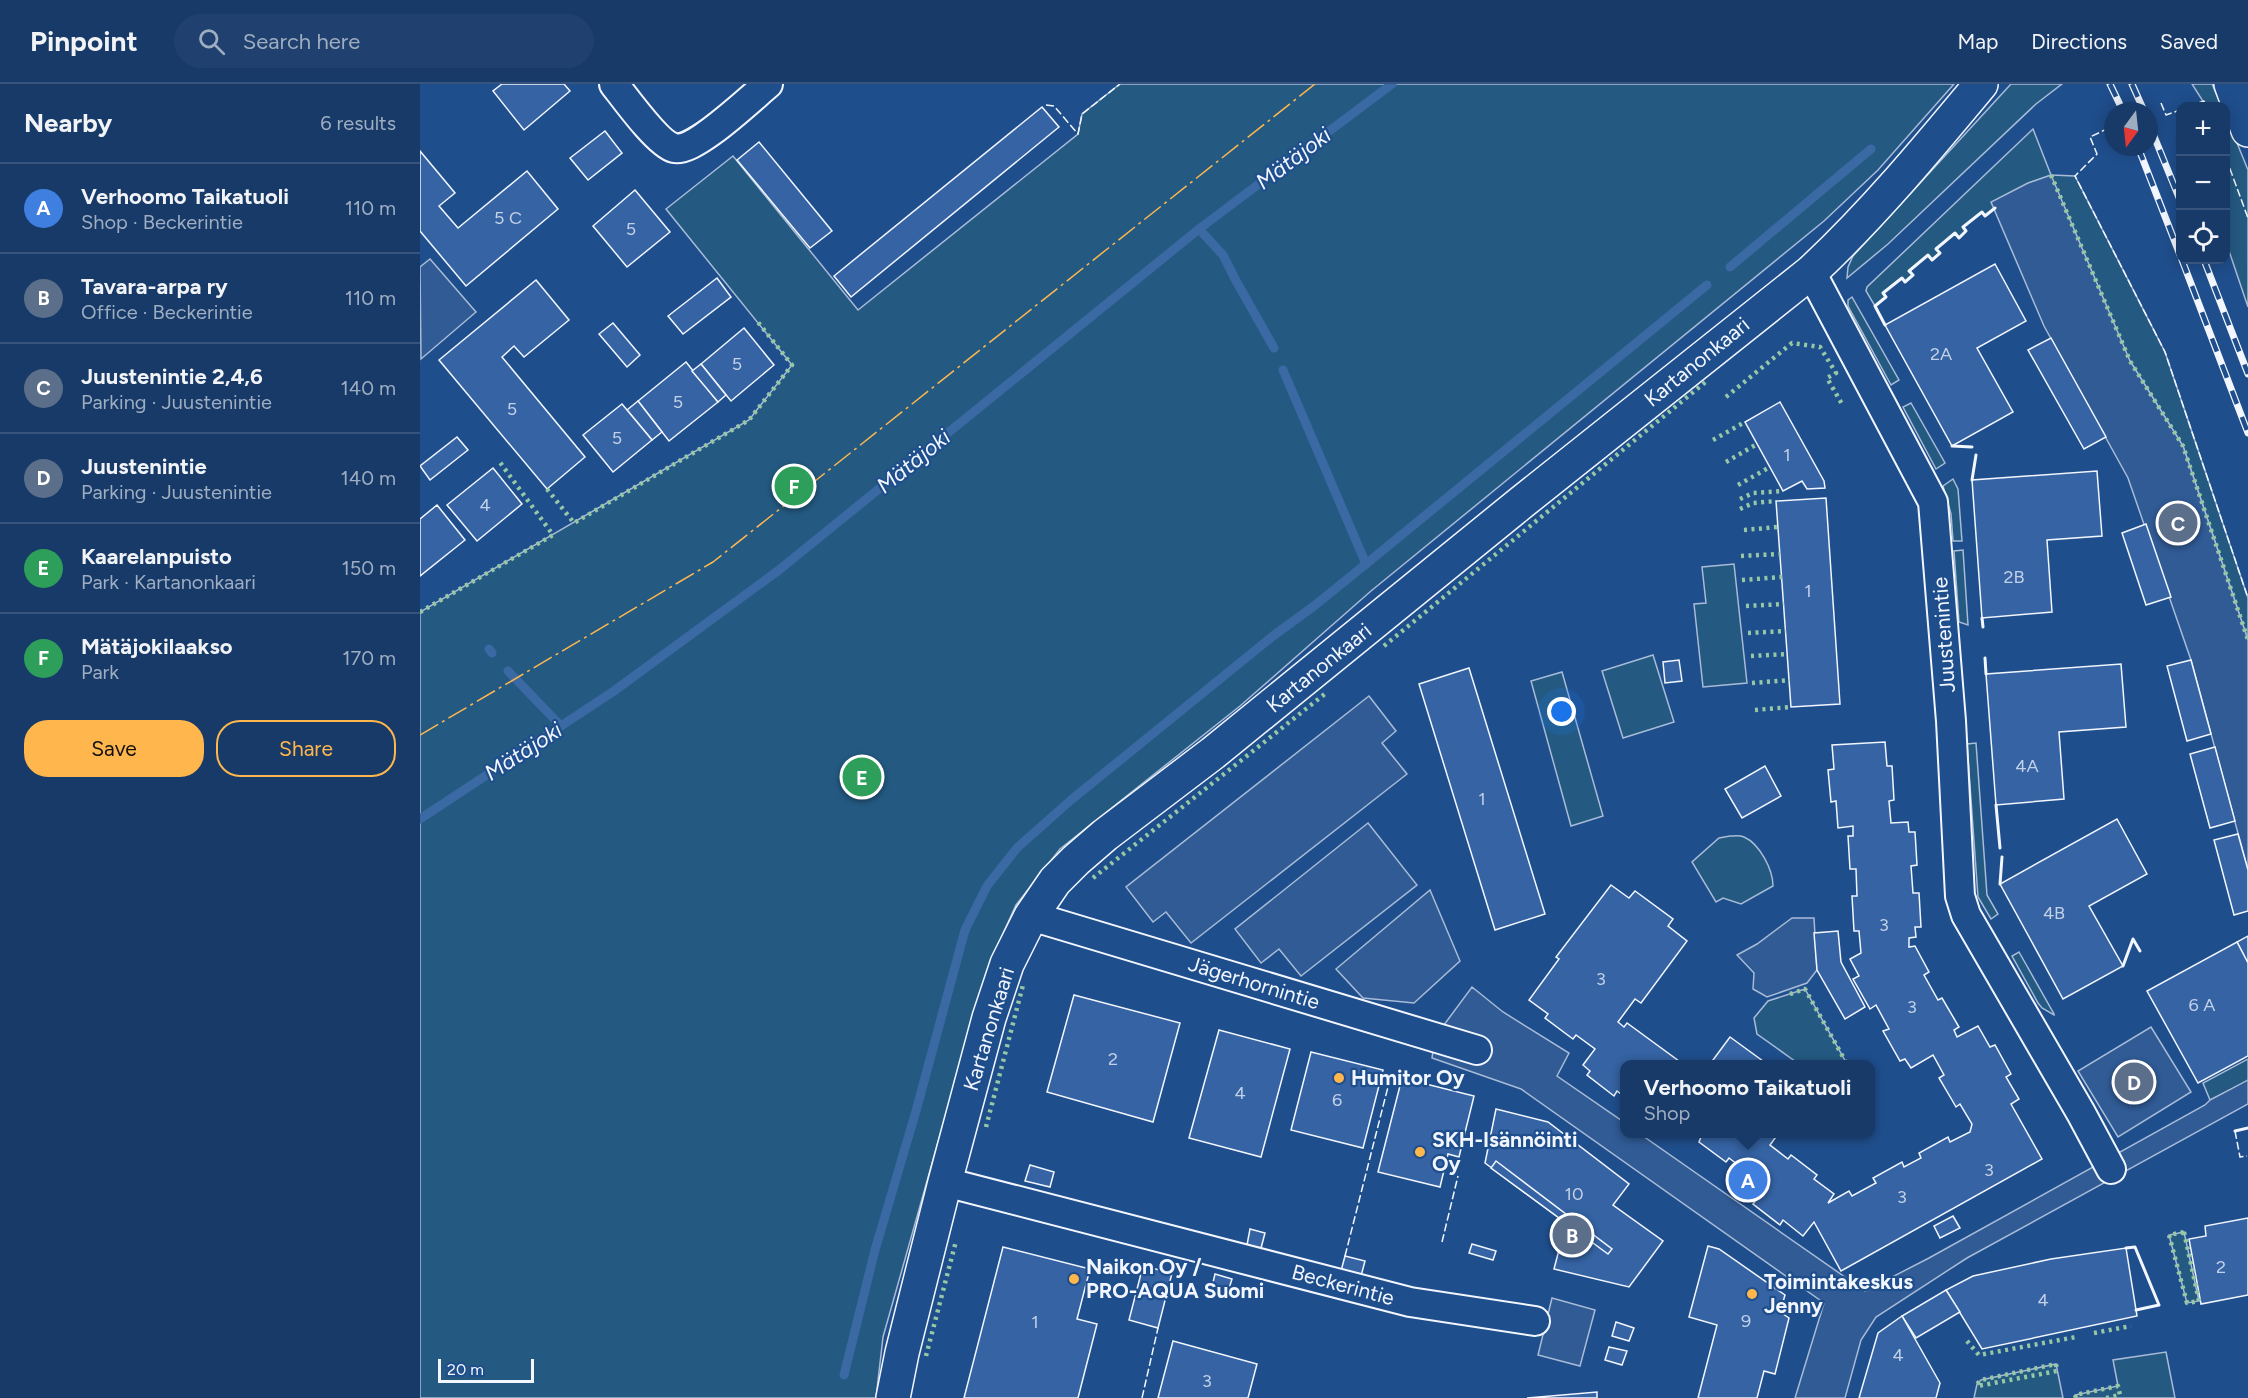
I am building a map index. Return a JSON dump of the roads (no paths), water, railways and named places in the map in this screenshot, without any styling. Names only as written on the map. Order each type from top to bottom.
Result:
[{"type":"street","points":[[614,84],[660,138],[673,148],[685,148],[703,138],[768,84]]},
{"type":"street","name":"Kartanonkaari","points":[[893,1398],[945,1182],[989,1018],[1008,963],[1031,916],[1055,881],[1105,836],[1222,746],[1531,494],[1811,272],[1843,242],[1898,183],[1981,84]]},
{"type":"street","points":[[2231,84],[2248,130]]},
{"type":"street","name":"Juustenintie","points":[[1811,272],[1933,502],[1951,721],[1960,896],[1966,915],[2111,1169]]},
{"type":"street","name":"Jägerhornintie","points":[[1031,916],[1477,1050]]},
{"type":"street","name":"Beckerintie","points":[[945,1182],[1410,1302],[1535,1321]]},
{"type":"waterway","name":"Mätäjoki","points":[[420,819],[614,691],[779,570],[1199,229],[1392,84]]},
{"type":"waterway","points":[[1730,267],[1871,149]]},
{"type":"waterway","points":[[1199,229],[1223,255],[1274,348]]},
{"type":"waterway","points":[[1366,564],[1707,285]]},
{"type":"waterway","points":[[844,1375],[875,1250],[916,1111],[965,930],[987,886],[1017,848],[1071,800],[1273,636],[1366,564],[1283,370]]},
{"type":"waterway","points":[[489,649],[492,653]]},
{"type":"waterway","points":[[508,671],[561,726]]},
{"type":"railway","points":[[2110,84],[2119,102]]},
{"type":"railway","points":[[2132,84],[2140,102]]},
{"type":"railway","points":[[2158,146],[2176,190]]},
{"type":"railway","points":[[2142,156],[2176,245]]},
{"type":"railway","points":[[2184,264],[2248,433]]},
{"type":"railway","points":[[2206,264],[2248,374]]},
{"type":"place","name":"Mätäjokilaakso","points":[[794,486]]},
{"type":"place","name":"Juustenintie 2,4,6","points":[[2178,523]]},
{"type":"place","name":"Kaarelanpuisto","points":[[862,777]]},
{"type":"place","name":"Humitor Oy","points":[[1339,1078]]},
{"type":"place","name":"Juustenintie","points":[[2134,1082]]},
{"type":"place","name":"SKH-Isännöinti Oy","points":[[1420,1152]]},
{"type":"place","name":"Verhoomo Taikatuoli","points":[[1748,1180]]},
{"type":"place","name":"Tavara-arpa ry","points":[[1572,1235]]},
{"type":"place","name":"Naikon Oy / PRO-AQUA Suomi","points":[[1074,1279]]},
{"type":"place","name":"Toimintakeskus Jenny","points":[[1752,1294]]}]
